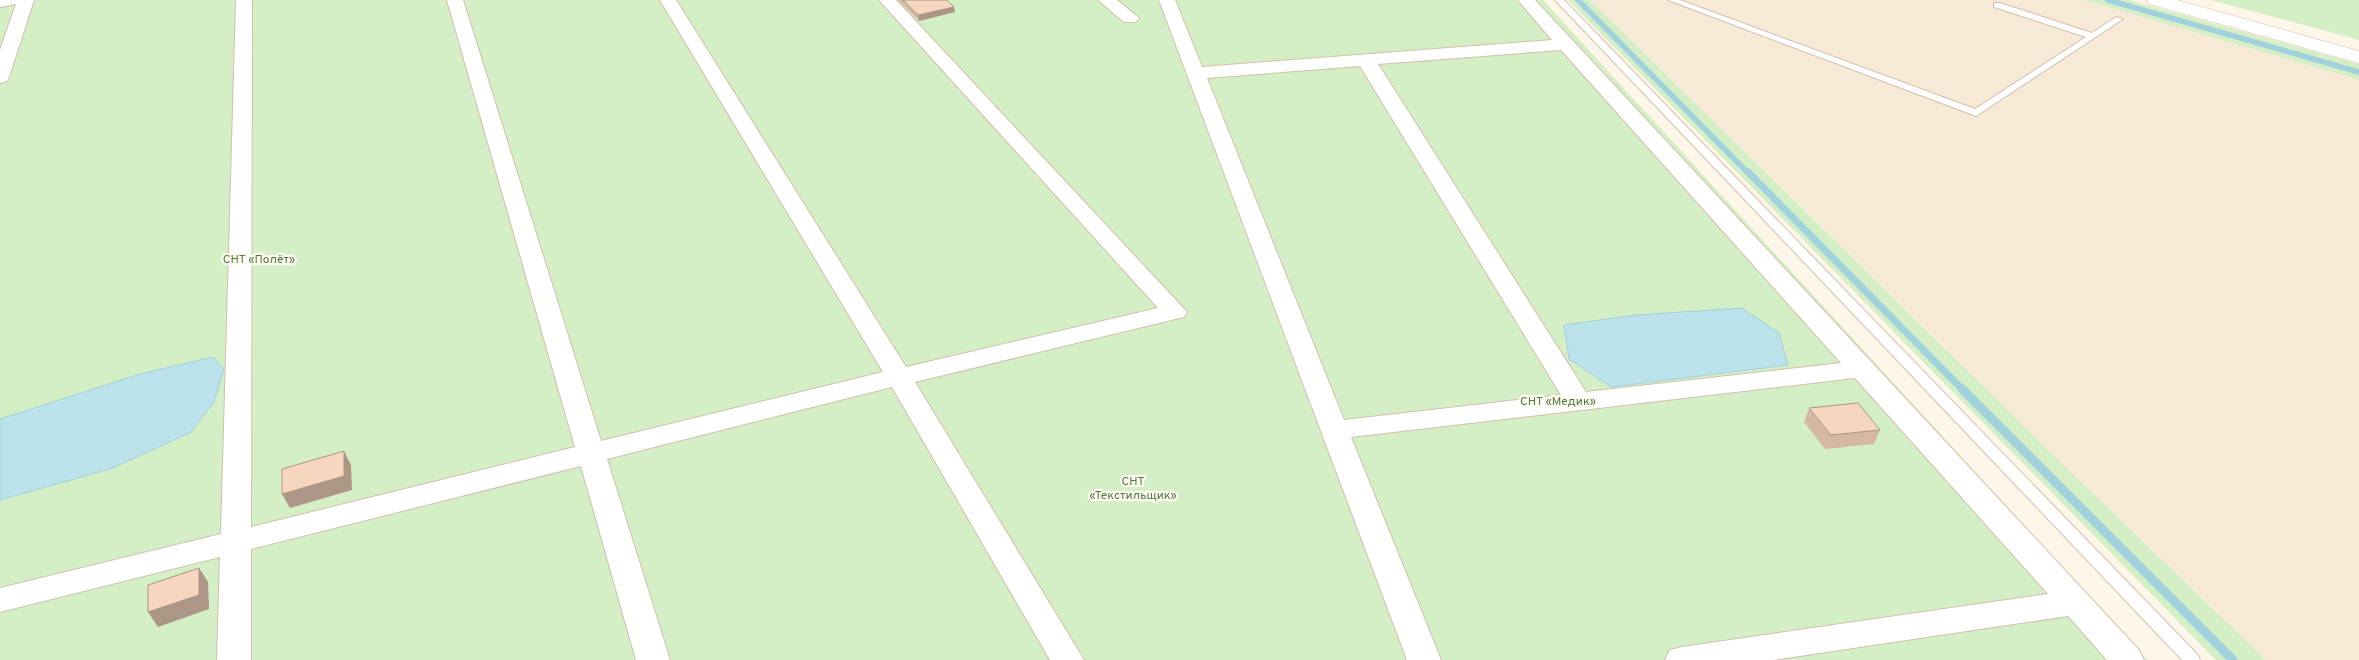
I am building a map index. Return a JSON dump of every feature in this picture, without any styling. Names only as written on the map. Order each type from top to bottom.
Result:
[{"type":"street","points":[[0,2],[12,0]]},
{"type":"street","points":[[0,78],[26,0]]},
{"type":"street","points":[[234,660],[244,0]]},
{"type":"street","points":[[455,0],[653,660]]},
{"type":"street","points":[[668,0],[899,377],[1067,660]]},
{"type":"street","points":[[0,600],[899,377],[1174,312],[887,0]]},
{"type":"street","points":[[1106,0],[1130,18]]},
{"type":"street","points":[[1167,0],[1424,660]]},
{"type":"street","points":[[1526,0],[2127,660]]},
{"type":"street","points":[[2156,0],[2359,57]]},
{"type":"street","points":[[1195,73],[1567,44]]},
{"type":"street","points":[[1366,59],[1578,401]]},
{"type":"street","points":[[1334,430],[1862,368]]},
{"type":"street","points":[[1682,660],[2076,603]]},
{"type":"lane","points":[[1559,0],[2192,660]]},
{"type":"lane","points":[[1672,0],[1976,113],[2119,19]]},
{"type":"lane","points":[[1997,5],[2092,36]]},
{"type":"shaded area","points":[[1590,0],[2084,0],[2359,80],[2359,660],[2266,660],[2050,452]]},
{"type":"green space","points":[[0,0],[1543,0],[2147,660],[0,660]]},
{"type":"green space","points":[[1568,0],[1590,0],[2050,452],[2266,660],[2216,660]]},
{"type":"green space","points":[[2084,0],[2129,0],[2359,64],[2359,80]]},
{"type":"green space","points":[[2211,0],[2359,0],[2359,40]]},
{"type":"water","points":[[1742,308],[1779,333],[1788,365],[1611,387],[1569,359],[1564,325],[1636,315]]},
{"type":"water","points":[[213,357],[224,369],[214,402],[191,432],[113,468],[0,500],[0,419],[140,374]]},
{"type":"building","points":[[903,0],[947,0],[954,7],[918,15]]},
{"type":"building","points":[[1858,403],[1880,430],[1831,435],[1809,408]]},
{"type":"building","points":[[344,451],[344,476],[282,494],[282,469]]},
{"type":"building","points":[[199,568],[199,595],[148,612],[148,585]]},
{"type":"waterway","points":[[1578,0],[1749,174]]},
{"type":"waterway","points":[[2108,0],[2359,72]]},
{"type":"waterway","points":[[1748,172],[1963,390]]},
{"type":"waterway","points":[[1963,390],[2233,660]]},
{"type":"park label","name":"СНТ «Полёт»","points":[[259,259]]},
{"type":"park label","name":"СНТ «Медик»","points":[[1558,401]]},
{"type":"park label","name":"СНТ «Текстильщик»","points":[[1133,488]]}]
